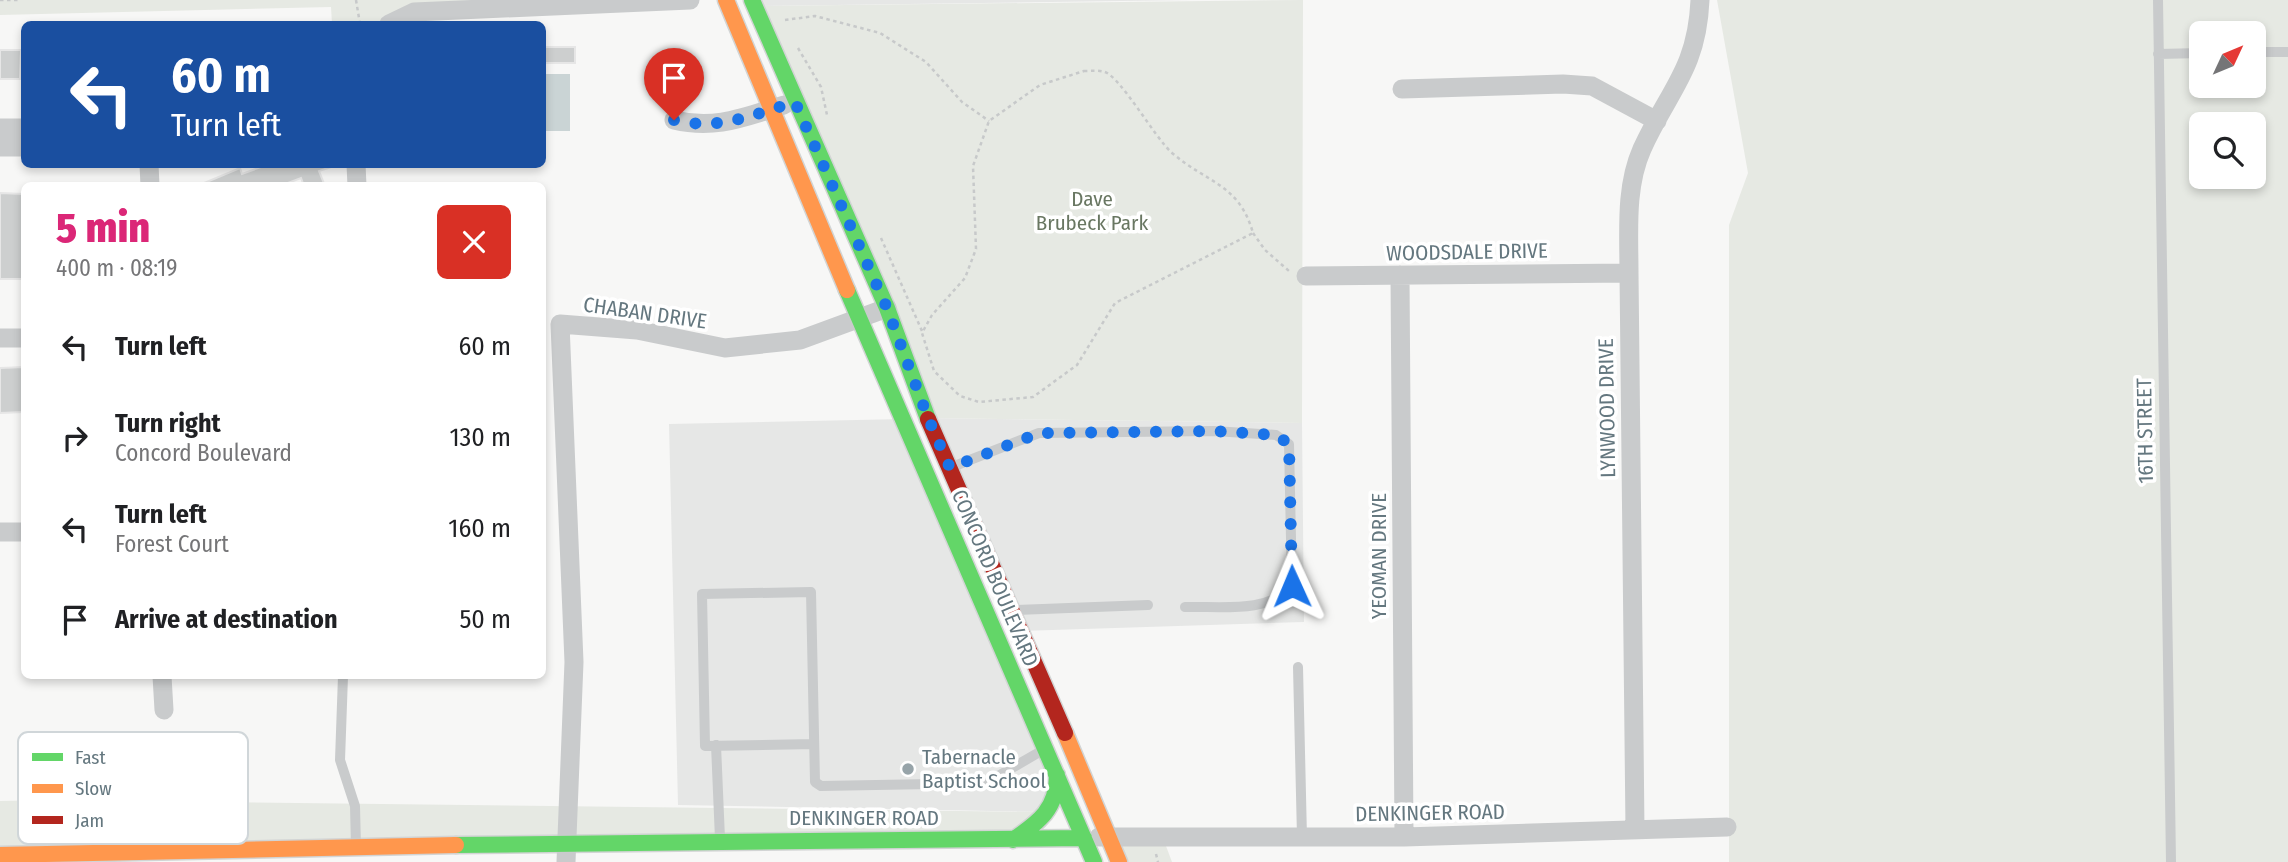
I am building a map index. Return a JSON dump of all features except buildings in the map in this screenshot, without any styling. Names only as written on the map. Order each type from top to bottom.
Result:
[{"type":"street","points":[[395,21],[414,12],[690,0]]},
{"type":"street","name":"CONCORD BOULEVARD","points":[[726,0],[860,320],[1094,862]]},
{"type":"street","name":"CONCORD BOULEVARD","points":[[752,0],[887,308],[928,418],[1013,610],[1119,862]]},
{"type":"street","name":"LYNWOOD DRIVE","points":[[1635,830],[1629,273],[1631,190],[1641,152],[1690,59],[1699,28],[1700,0]]},
{"type":"street","points":[[1402,89],[1563,84],[1592,86],[1657,121]]},
{"type":"street","points":[[674,120],[699,126],[726,123],[795,102]]},
{"type":"street","points":[[0,128],[21,128]]},
{"type":"street","points":[[0,147],[21,147]]},
{"type":"street","name":"WOODSDALE DRIVE","points":[[1306,276],[1629,273]]},
{"type":"street","name":"YEOMAN DRIVE","points":[[1400,275],[1404,837]]},
{"type":"street","points":[[860,320],[887,308]]},
{"type":"street","name":"CHABAN DRIVE","points":[[566,853],[574,662],[559,324],[636,330],[724,348],[800,340],[860,320]]},
{"type":"street","points":[[0,338],[21,338]]},
{"type":"street","points":[[0,532],[21,532]]},
{"type":"street","points":[[162,679],[164,710]]},
{"type":"street","points":[[1013,840],[1049,812],[1059,795],[1056,769]]},
{"type":"street","name":"DENKINGER ROAD","points":[[0,855],[356,848],[566,853],[720,842],[1107,837],[1404,837],[1727,827]]},
{"type":"lane","name":"16TH STREET","points":[[2158,0],[2171,862]]},
{"type":"lane","points":[[2266,52],[2288,52]]},
{"type":"lane","points":[[2158,54],[2189,53]]},
{"type":"lane","points":[[950,468],[1039,433],[1214,431],[1276,435],[1289,444],[1292,586],[1283,597],[1260,605],[1185,607]]},
{"type":"lane","points":[[814,744],[705,746],[702,594],[811,592],[815,782],[821,786],[986,783],[1046,748]]},
{"type":"lane","points":[[1013,610],[1148,605]]},
{"type":"lane","points":[[1298,667],[1302,837]]},
{"type":"lane","points":[[343,679],[340,760],[355,806],[356,848]]},
{"type":"lane","points":[[716,746],[720,842]]},
{"type":"path","points":[[0,0],[18,0]]},
{"type":"path","points":[[356,0],[359,21]]},
{"type":"path","points":[[788,32],[782,20],[815,16],[880,33],[926,62],[962,102],[989,121]]},
{"type":"path","points":[[795,43],[821,86],[830,125]]},
{"type":"path","points":[[922,333],[932,315],[965,278],[976,249],[973,166],[989,121],[1040,85],[1084,71],[1106,72],[1118,82],[1171,152],[1236,198],[1247,210],[1253,233],[1285,269],[1306,276]]},
{"type":"path","points":[[879,234],[922,333],[934,372],[960,396],[979,402],[1033,397],[1077,365],[1115,303],[1253,233]]},
{"type":"shaded area","points":[[752,0],[1192,0],[754,6]]},
{"type":"shaded area","points":[[546,74],[570,74],[570,131],[546,131]]},
{"type":"shaded area","points":[[928,418],[1302,423],[1304,622],[1021,631]]},
{"type":"shaded area","points":[[904,419],[1056,769],[1049,812],[678,805],[669,424]]},
{"type":"green space","points":[[0,0],[690,0],[414,12],[395,21],[332,21],[331,7],[0,15]]},
{"type":"green space","name":"Dave Brubeck Park","points":[[1303,0],[1302,423],[928,418],[754,6]]},
{"type":"green space","points":[[1717,0],[2288,0],[2288,862],[1729,862],[1729,225],[1748,173]]},
{"type":"green space","points":[[0,801],[18,801],[18,844],[248,844],[248,802],[1049,812],[1012,840],[0,855]]},
{"type":"green space","points":[[1107,837],[1163,838],[1172,862],[1119,862]]},
{"type":"traffic: fast","points":[[752,0],[887,308],[928,419]]},
{"type":"traffic: fast","points":[[847,290],[1094,862]]},
{"type":"traffic: fast","points":[[1013,840],[1045,814],[1054,797],[1057,775]]},
{"type":"traffic: fast","points":[[456,845],[1084,838]]},
{"type":"traffic: slow","points":[[726,0],[847,290]]},
{"type":"traffic: slow","points":[[1065,733],[1119,862]]},
{"type":"traffic: slow","points":[[0,855],[456,845]]},
{"type":"traffic: jam","points":[[928,419],[1065,733]]},
{"type":"place","name":"Tabernacle Baptist School","points":[[908,769]]},
{"type":"route","points":[[674,120],[699,126],[726,123],[795,102],[887,308],[928,418],[950,468],[1039,433],[1214,431],[1276,435],[1289,444],[1292,586]]}]
